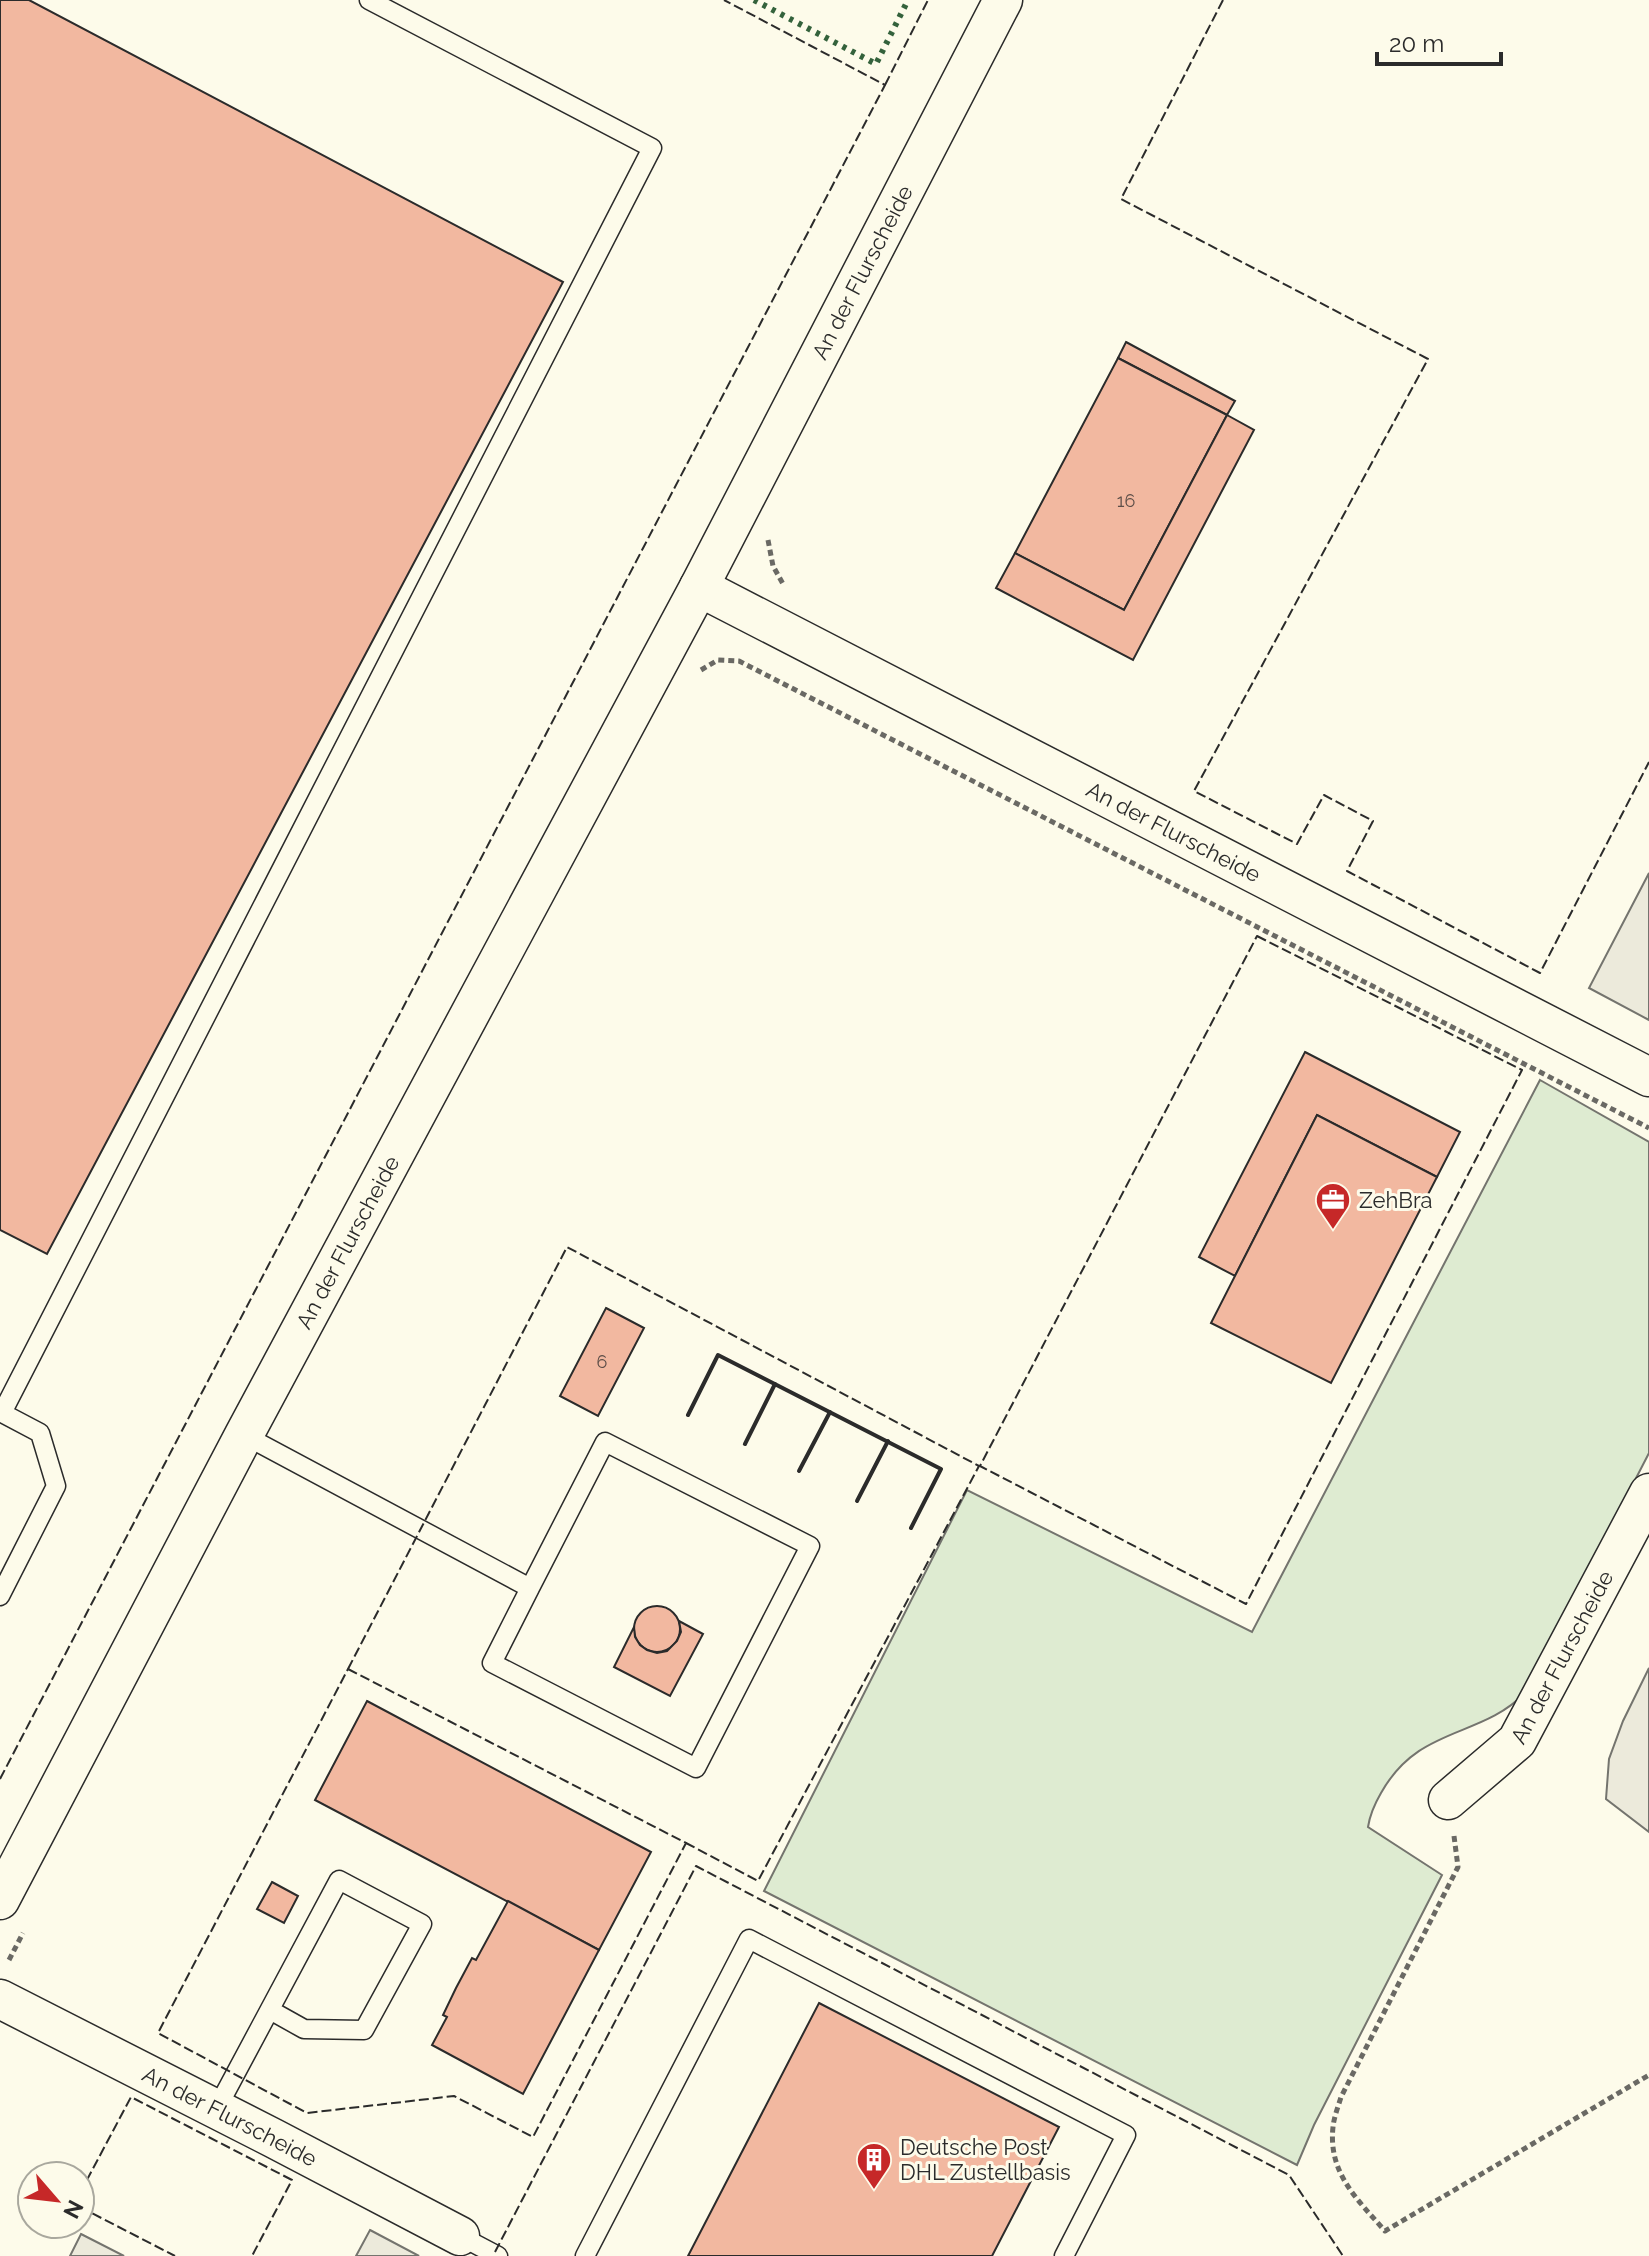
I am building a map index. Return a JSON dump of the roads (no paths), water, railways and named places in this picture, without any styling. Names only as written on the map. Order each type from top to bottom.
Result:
[{"type":"street","name":"An der Flurscheide","points":[[0,1900],[244,1435],[699,587],[1003,0]]},
{"type":"street","name":"An der Flurscheide","points":[[699,587],[1649,1077]]},
{"type":"street","name":"An der Flurscheide","points":[[1448,1800],[1517,1741],[1649,1493]]},
{"type":"street","name":"An der Flurscheide","points":[[3,1982],[216,2110],[460,2236]]},
{"type":"lane","points":[[0,1596],[56,1486],[40,1433],[1,1412],[652,148],[369,0]]},
{"type":"lane","points":[[244,1435],[530,1588]]},
{"type":"lane","points":[[605,1442],[810,1546],[696,1768],[492,1663],[530,1588],[605,1442]]},
{"type":"lane","points":[[216,2110],[339,1880],[422,1924],[364,2030],[304,2029],[270,2010]]},
{"type":"lane","points":[[585,2256],[749,1939],[1126,2135],[1064,2256]]},
{"type":"lane","points":[[460,2236],[498,2256]]},
{"type":"place","name":"ZehBra","points":[[1333,1231]]},
{"type":"place","name":"Deutsche Post DHL Zustellbasis","points":[[874,2191]]}]
